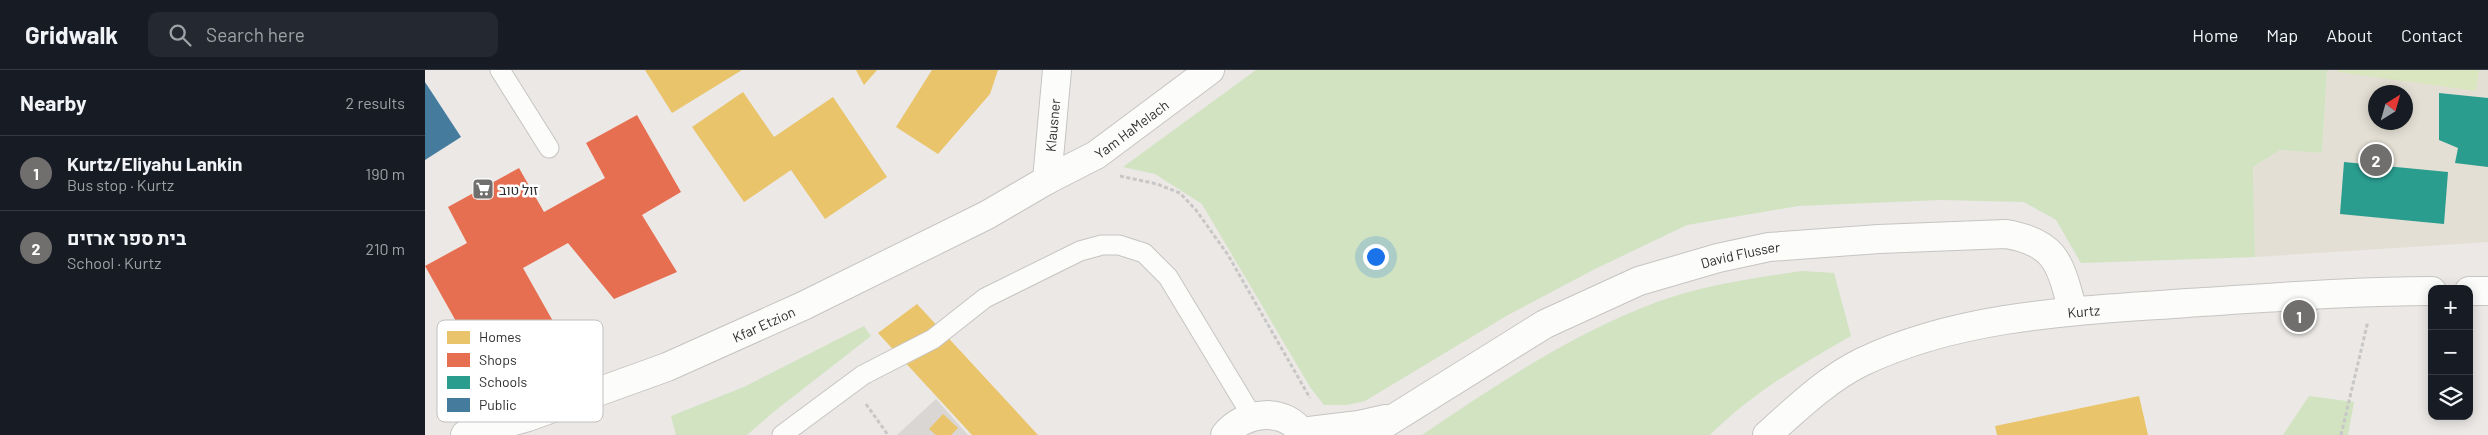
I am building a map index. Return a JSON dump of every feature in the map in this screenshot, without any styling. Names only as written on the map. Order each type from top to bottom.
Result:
[{"type":"street","name":"Klausner","points":[[1047,180],[1057,70]]},
{"type":"street","name":"Yam HaMelach","points":[[1047,180],[1096,155],[1211,70]]},
{"type":"street","name":"Kfar Etzion","points":[[603,390],[667,367],[803,306],[987,215],[1047,180]]},
{"type":"street","name":"David Flusser","points":[[1367,435],[1545,324],[1639,281],[1718,258],[1769,247],[1879,239],[2006,234],[2037,242],[2054,257],[2063,276],[2073,311]]},
{"type":"street","name":"Kurtz","points":[[1767,435],[1811,396],[1861,362],[1917,341],[1965,326],[2073,311],[2375,291],[2428,291]]},
{"type":"street","points":[[2473,291],[2488,291]]},
{"type":"street","points":[[1225,435],[1240,421],[1252,416],[1265,415],[1279,417],[1291,423],[1302,433]]},
{"type":"street","name":"David Flusser","points":[[1302,433],[1359,425],[1399,416]]},
{"type":"street","name":"Kfar Etzion","points":[[465,435],[510,422]]},
{"type":"lane","points":[[500,70],[549,148]]},
{"type":"lane","points":[[782,435],[863,375],[933,340],[985,298],[1080,251],[1102,245],[1119,245],[1144,253],[1168,277],[1252,416]]},
{"type":"path","points":[[1096,155],[1104,178],[1117,175],[1157,184],[1180,193],[1196,210],[1227,255],[1313,403]]},
{"type":"path","points":[[2341,435],[2375,291]]},
{"type":"path","points":[[852,383],[888,435]]},
{"type":"shaded area","points":[[2327,70],[2488,70],[2488,242],[2255,257],[2253,167],[2280,150],[2322,153]]},
{"type":"shaded area","points":[[936,399],[968,435],[897,435]]},
{"type":"green space","points":[[1256,70],[2327,70],[2322,153],[2280,150],[2253,167],[2255,257],[2081,263],[2056,220],[2024,202],[1941,200],[1798,206],[1687,225],[1595,269],[1508,315],[1365,401],[1347,405],[1324,405],[1310,387],[1202,204],[1155,174],[1123,167]]},
{"type":"green space","points":[[2338,70],[2479,70],[2476,91],[2338,72]]},
{"type":"green space","points":[[1802,271],[1834,273],[1851,336],[1759,393],[1710,435],[1422,435],[1536,361],[1595,329],[1626,315],[1657,302],[1692,291],[1766,276]]},
{"type":"green space","points":[[864,326],[871,336],[747,435],[676,435],[671,416],[744,387]]},
{"type":"green space","points":[[2309,396],[2354,402],[2348,435],[2283,435]]},
{"type":"building: Homes","points":[[645,70],[742,70],[672,113]]},
{"type":"building: Homes","points":[[856,70],[877,70],[864,85]]},
{"type":"building: Homes","points":[[932,70],[998,70],[990,94],[938,154],[896,127]]},
{"type":"building: Homes","points":[[743,92],[774,137],[833,97],[887,177],[825,219],[791,170],[744,202],[692,127]]},
{"type":"building: Homes","points":[[917,304],[1038,435],[972,435],[878,333]]},
{"type":"building: Homes","points":[[2139,396],[2148,435],[1997,435],[1995,426]]},
{"type":"building: Homes","points":[[943,414],[958,428],[951,435],[936,435],[929,429]]},
{"type":"building: Shops","points":[[637,115],[681,192],[642,215],[677,272],[614,299],[568,243],[523,268],[552,320],[455,320],[425,266],[467,243],[448,207],[519,168],[544,212],[605,178],[586,143]]},
{"type":"building: Schools","points":[[2439,93],[2488,98],[2488,167],[2455,163],[2458,148],[2439,140]]},
{"type":"building: Schools","points":[[2344,162],[2448,172],[2444,224],[2340,214]]},
{"type":"building: Public","points":[[425,82],[461,137],[425,160]]},
{"type":"place","name":"בית ספר ארזים","points":[[2376,160]]},
{"type":"place","name":"זול טוב","points":[[483,189]]},
{"type":"place","name":"Kurtz/Eliyahu Lankin","points":[[2299,316]]}]
